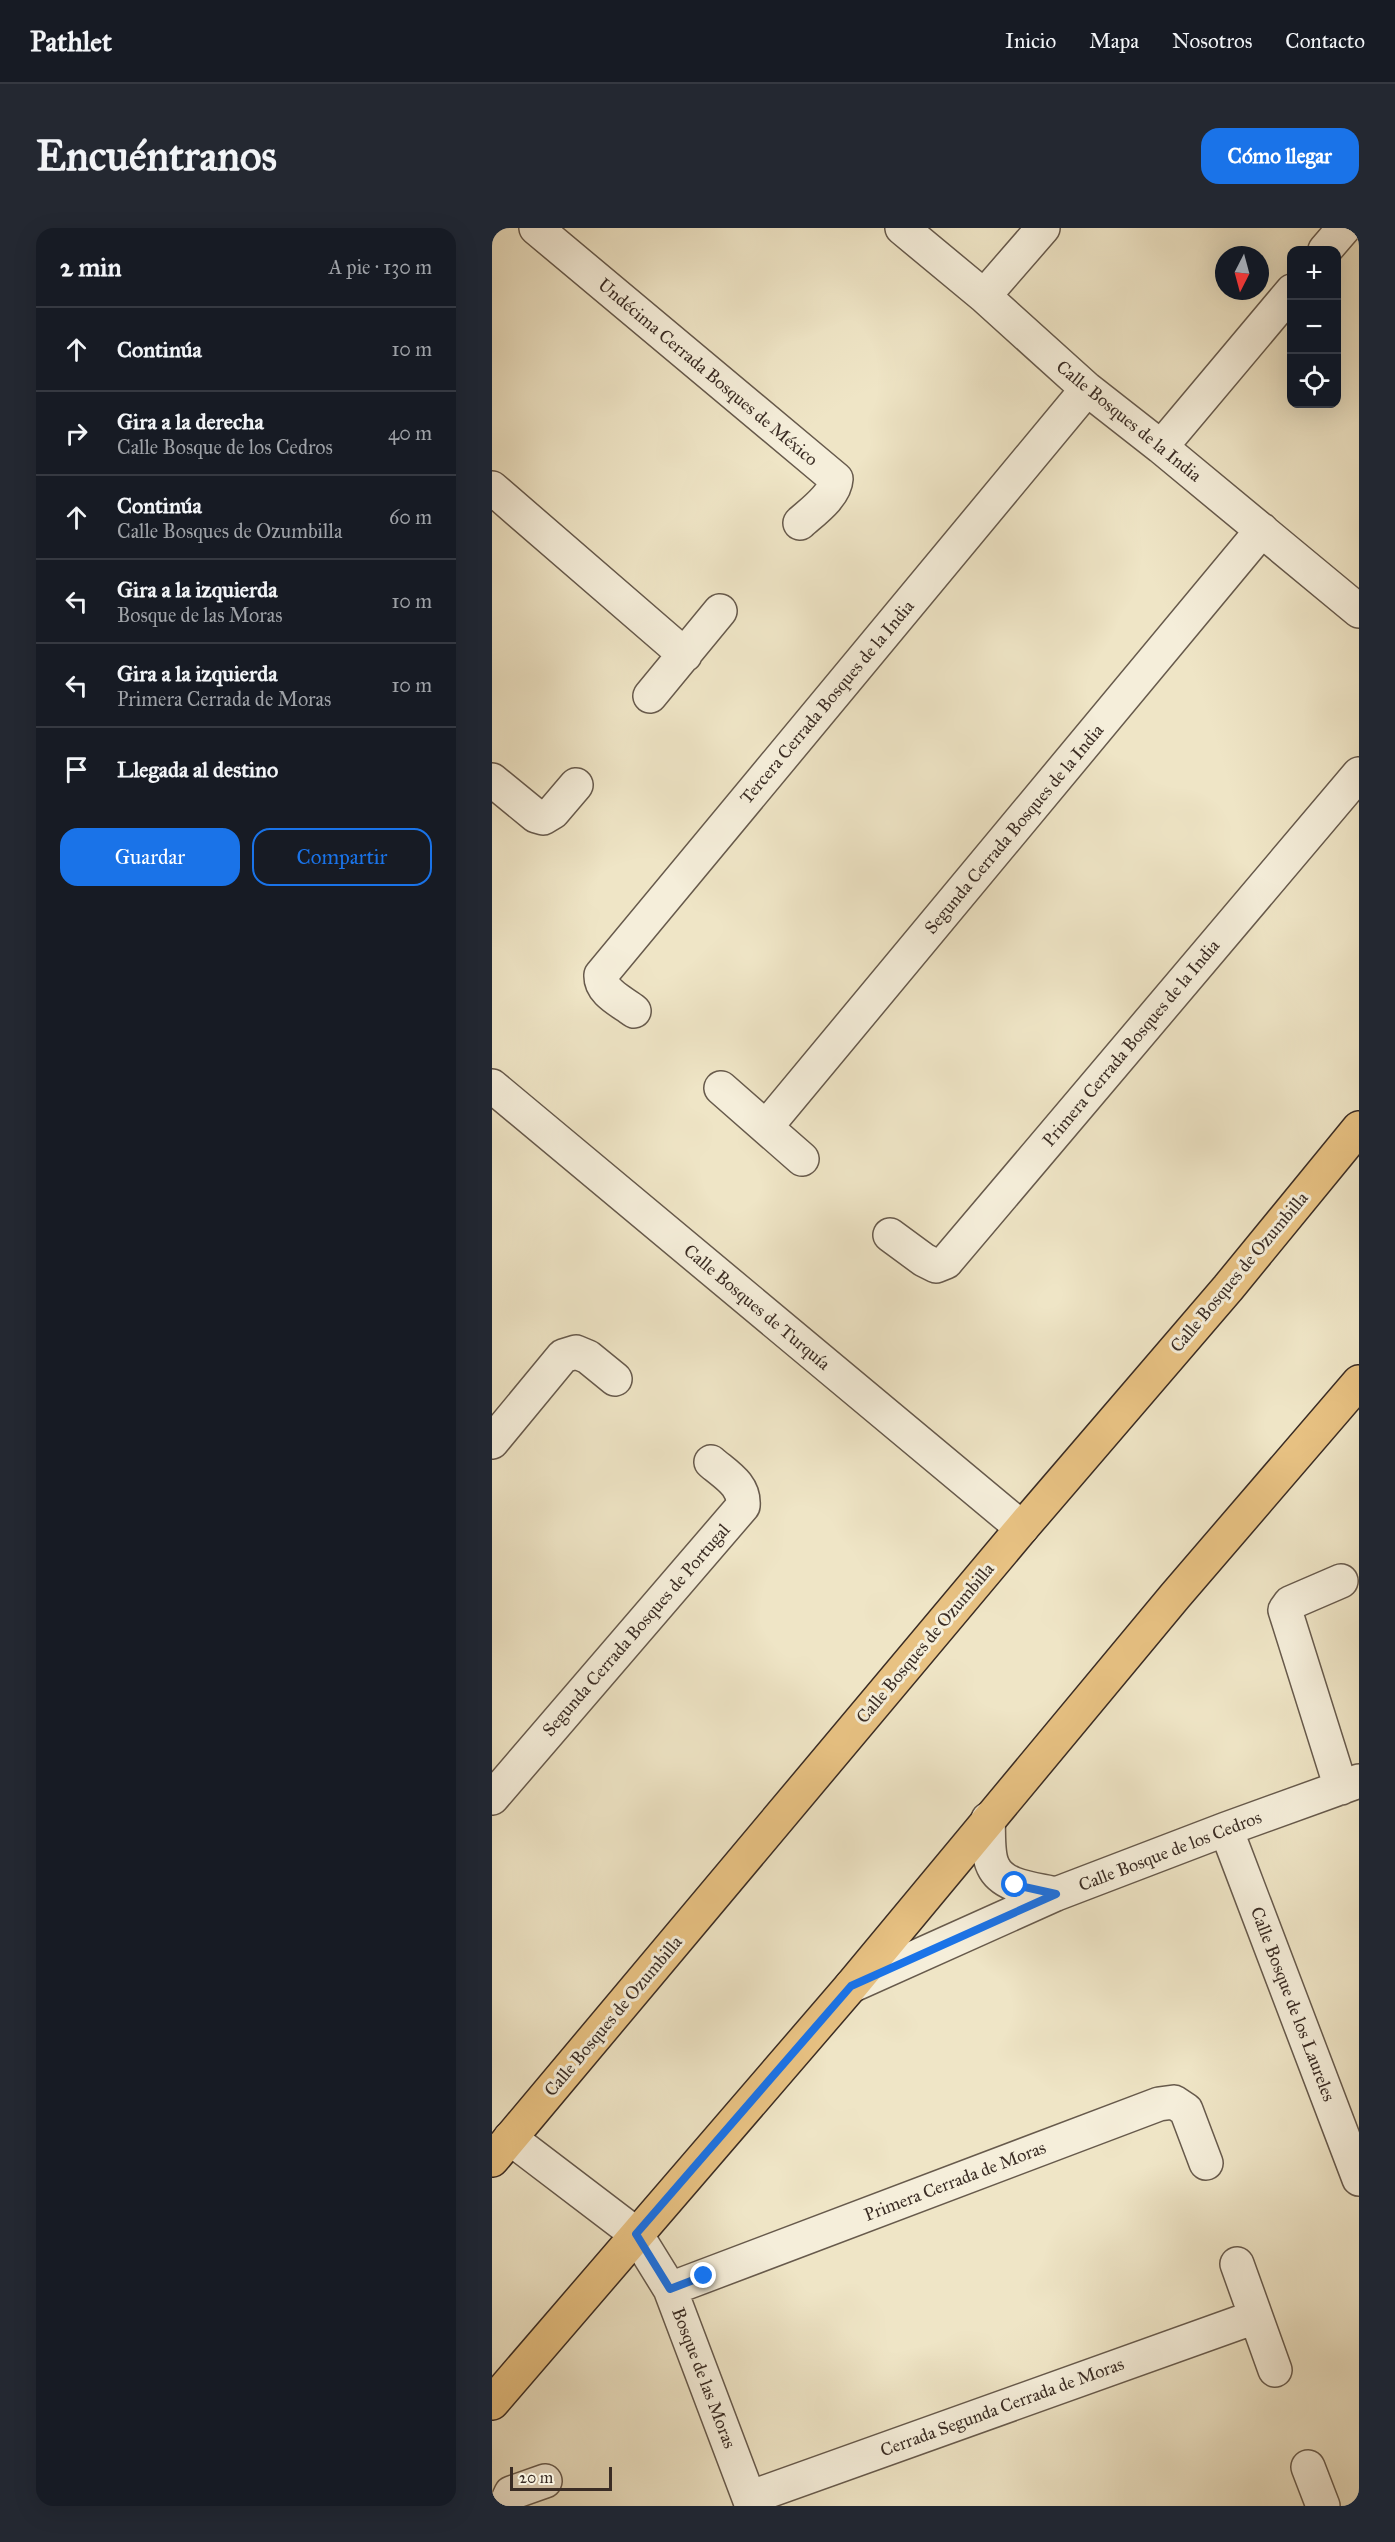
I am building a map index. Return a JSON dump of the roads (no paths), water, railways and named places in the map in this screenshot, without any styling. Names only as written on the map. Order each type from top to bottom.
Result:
[{"type":"main road","name":"Calle Bosques de Ozumbilla","points":[[501,2149],[1022,1528],[1228,1288],[1359,1128]]},
{"type":"main road","points":[[492,2403],[851,1986],[1175,1596],[1359,1382]]},
{"type":"street","name":"Undécima Cerrada Bosques de México","points":[[536,228],[836,479],[836,487],[800,523]]},
{"type":"street","name":"Calle Bosques de la India","points":[[903,228],[984,296],[1087,389],[1161,447],[1359,611]]},
{"type":"street","points":[[984,296],[1043,228]]},
{"type":"street","points":[[1328,246],[1344,228]]},
{"type":"street","points":[[1161,447],[1287,297]]},
{"type":"street","name":"Tercera Cerrada Bosques de la India","points":[[634,1011],[605,990],[601,983],[601,975],[1087,389]]},
{"type":"street","points":[[492,488],[685,655]]},
{"type":"street","name":"Segunda Cerrada Bosques de la India","points":[[766,1127],[1262,530]]},
{"type":"street","points":[[650,696],[720,611]]},
{"type":"street","name":"Primera Cerrada Bosques de la India","points":[[890,1235],[936,1266],[946,1262],[1359,774]]},
{"type":"street","points":[[492,780],[536,816],[543,818],[553,812],[576,785]]},
{"type":"street","name":"Calle Bosques de Turquía","points":[[492,1086],[1022,1528]]},
{"type":"street","points":[[721,1088],[802,1159]]},
{"type":"street","points":[[492,1442],[564,1356],[576,1352],[588,1356],[615,1379]]},
{"type":"street","name":"Segunda Cerrada Bosques de Portugal","points":[[492,1798],[743,1506],[744,1497],[740,1487],[711,1462]]},
{"type":"street","points":[[1341,1581],[1290,1603],[1285,1610],[1350,1785]]},
{"type":"street","name":"Calle Bosque de los Cedros","points":[[851,1986],[1056,1894],[1226,1828],[1350,1785]]},
{"type":"street","points":[[988,1819],[992,1865],[1000,1876],[1015,1885],[1056,1894]]},
{"type":"street","name":"Calle Bosque de los Laureles","points":[[1226,1828],[1359,2179]]},
{"type":"street","name":"Primera Cerrada de Moras","points":[[670,2289],[1159,2104],[1174,2102],[1186,2110],[1206,2163]]},
{"type":"street","name":"Bosque de las Moras","points":[[501,2149],[636,2234],[670,2289],[751,2502]]},
{"type":"street","points":[[1237,2264],[1275,2370]]},
{"type":"street","name":"Cerrada Segunda Cerrada de Moras","points":[[751,2502],[1255,2317]]},
{"type":"street","points":[[1308,2467],[1323,2506]]},
{"type":"street","points":[[505,2506],[511,2493],[545,2481]]}]
